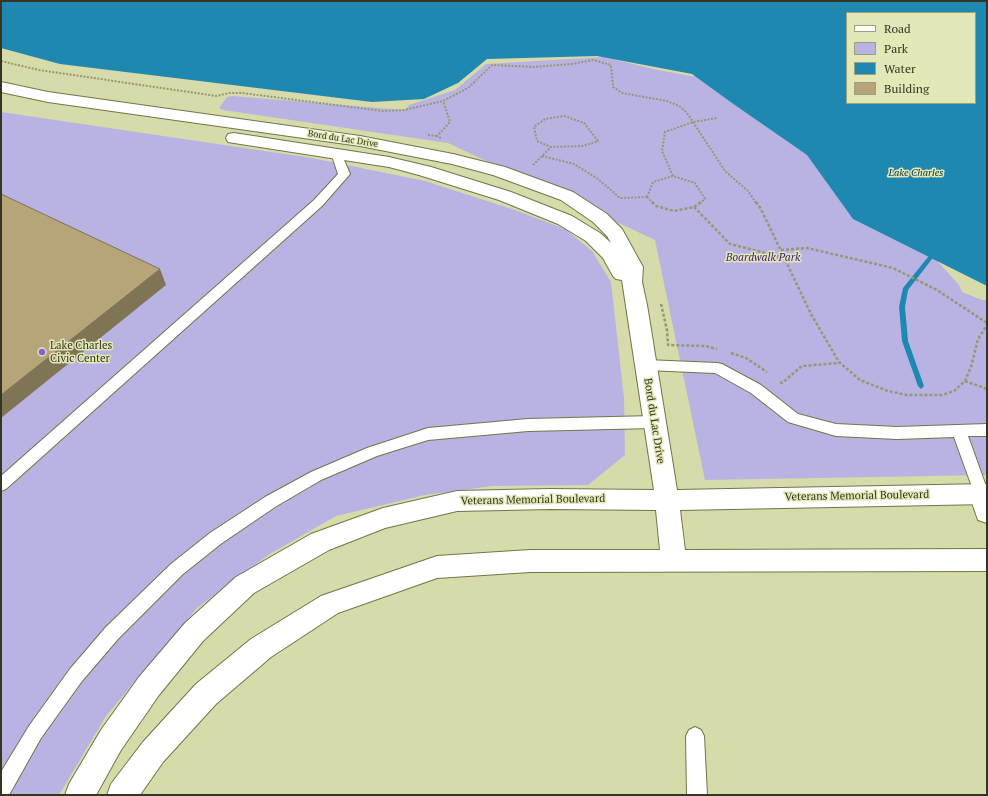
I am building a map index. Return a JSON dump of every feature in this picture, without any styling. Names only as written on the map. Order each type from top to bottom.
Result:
[{"type":"street","name":"Bord du Lac Drive","points":[[1,87],[48,97],[360,141],[453,159],[499,171],[567,196],[600,218],[615,233],[633,267],[632,282],[637,305],[654,422],[668,499],[674,560]]},
{"type":"street","name":"Bord du Lac Drive","points":[[1,103],[336,153],[390,162],[425,171],[505,196],[565,220],[593,237],[611,254],[620,271],[632,282]]},
{"type":"street","name":"Veterans Memorial Boulevard","points":[[80,795],[111,740],[145,692],[194,632],[246,585],[320,542],[383,518],[457,501],[550,499],[985,500]]},
{"type":"street","points":[[122,795],[153,752],[206,694],[261,648],[330,604],[437,567],[530,561],[987,560]]},
{"type":"lane","points":[[1,485],[318,203],[344,174],[336,153]]},
{"type":"lane","points":[[646,365],[717,368],[756,389],[794,418],[836,430],[897,433],[987,430]]},
{"type":"lane","points":[[1,790],[35,732],[76,675],[112,633],[177,568],[216,538],[276,498],[316,476],[372,452],[428,434],[528,425],[654,422]]},
{"type":"lane","points":[[959,431],[985,500]]},
{"type":"lane","points":[[695,736],[698,795]]},
{"type":"path","points":[[442,139],[437,136],[450,122],[443,101]]},
{"type":"path","points":[[532,166],[551,147],[583,146],[598,140],[584,123],[564,116],[545,118],[534,127],[537,141],[551,147]]},
{"type":"path","points":[[674,176],[662,150],[665,132],[693,122],[717,118]]},
{"type":"path","points":[[542,156],[574,164],[598,179],[620,198],[647,197],[656,206],[674,210],[694,207],[705,199],[695,183],[674,176],[653,182],[647,197]]},
{"type":"path","points":[[694,207],[730,244],[785,258]]},
{"type":"path","points":[[781,250],[807,248],[893,268],[937,290],[987,323]]},
{"type":"path","points":[[660,300],[667,330],[668,345],[705,346],[719,350]]},
{"type":"path","points":[[725,352],[746,358],[770,375]]},
{"type":"path","points":[[776,379],[782,384],[802,366],[839,362]]},
{"type":"path","points":[[965,381],[987,389]]},
{"type":"green space","name":"Boardwalk Park","points":[[604,57],[691,76],[778,85],[959,285],[962,292],[982,300],[987,300],[987,475],[705,480],[655,240],[448,143],[223,110],[219,108],[227,97],[232,96],[404,110],[409,105],[455,90],[486,64]]},
{"type":"green space","points":[[1,112],[312,158],[425,181],[515,210],[565,229],[592,251],[611,282],[624,398],[625,455],[588,485],[492,486],[425,495],[336,516],[268,555],[197,608],[106,716],[59,795],[1,795]]},
{"type":"water","name":"Lake Charles","points":[[1,1],[987,1],[987,286],[853,219],[807,155],[692,74],[597,56],[487,59],[458,83],[424,99],[372,102],[60,64],[1,48]]},
{"type":"building","name":"Lake Charles Civic Center","points":[[1,194],[160,269],[1,395]]},
{"type":"waterway","points":[[921,386],[905,341],[902,307],[905,290],[930,258]]},
{"type":"place","name":"Lake Charles Civic Center","points":[[42,352]]}]
